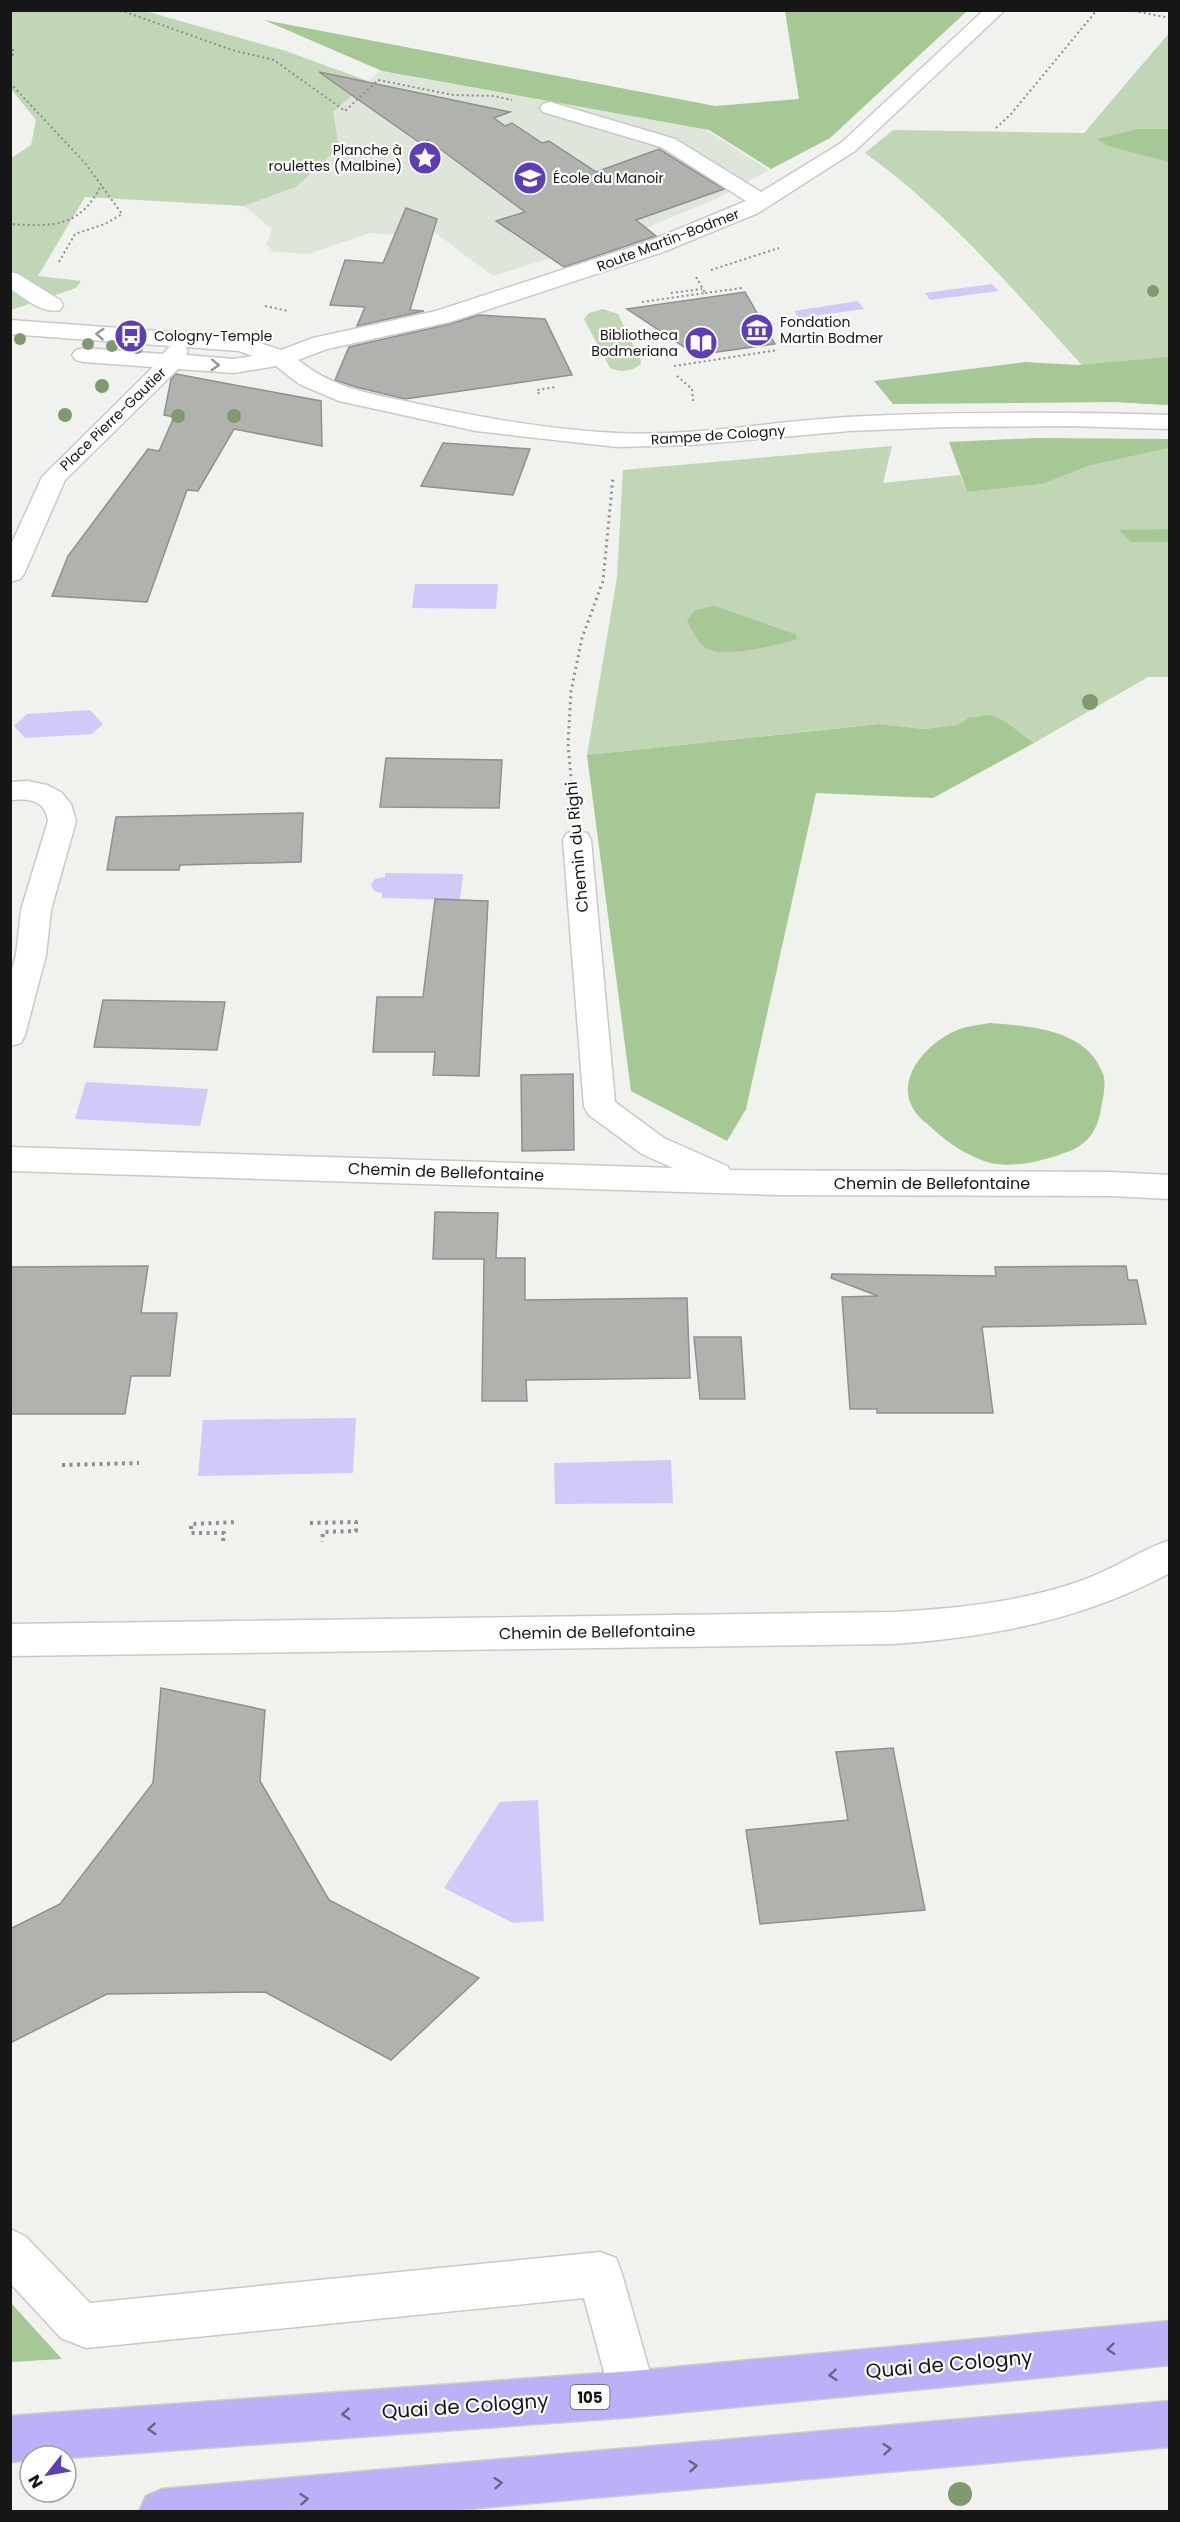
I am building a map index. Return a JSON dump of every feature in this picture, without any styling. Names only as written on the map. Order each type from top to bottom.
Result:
[{"type":"main road","name":"Quai de Cologny","points":[[10,2439],[633,2394],[1170,2343]]},
{"type":"main road","points":[[162,2511],[1170,2424]]},
{"type":"street","name":"Route Martin-Bodmer","points":[[33,346],[171,363],[234,366],[281,358],[321,343],[442,317],[587,271],[713,225],[762,201],[848,147],[996,10]]},
{"type":"street","points":[[550,108],[668,142],[762,201]]},
{"type":"street","points":[[10,279],[52,305]]},
{"type":"street","points":[[10,327],[33,346]]},
{"type":"street","points":[[171,363],[181,340]]},
{"type":"street","name":"Rampe de Cologny","points":[[33,346],[181,340],[242,344],[281,358],[307,379],[349,397],[476,424],[617,440],[690,438],[849,424],[948,420],[1069,418],[1170,422]]},
{"type":"street","name":"Place Pierre-Gautier","points":[[11,574],[54,477],[171,363]]},
{"type":"street","points":[[10,791],[31,790],[52,797],[62,813],[62,821],[36,910],[31,955],[10,1035]]},
{"type":"street","name":"Chemin du Righi","points":[[577,840],[600,1107],[653,1146],[731,1181]]},
{"type":"street","name":"Chemin de Bellefontaine","points":[[10,1159],[776,1183],[1110,1184],[1170,1187]]},
{"type":"street","name":"Chemin de Bellefontaine","points":[[10,1640],[893,1628],[957,1624],[1008,1617],[1076,1600],[1130,1577],[1170,1555]]},
{"type":"street","points":[[10,2252],[77,2322],[86,2326],[600,2274],[633,2394]]},
{"type":"path","points":[[120,10],[232,50],[274,60],[345,111],[378,80],[453,95],[494,96],[550,108]]},
{"type":"path","points":[[996,128],[1011,114],[1097,10]]},
{"type":"path","points":[[1130,10],[1170,18]]},
{"type":"path","points":[[10,45],[14,52],[10,61]]},
{"type":"path","points":[[10,83],[85,163],[122,214],[112,222],[75,234],[58,264]]},
{"type":"path","points":[[10,225],[49,223],[81,214],[92,204],[101,185]]},
{"type":"path","points":[[705,293],[694,275],[779,248]]},
{"type":"path","points":[[642,302],[742,288]]},
{"type":"path","points":[[671,293],[702,289]]},
{"type":"path","points":[[674,366],[778,350]]},
{"type":"path","points":[[677,376],[690,386],[694,397],[691,405]]},
{"type":"path","name":"Chemin du Righi","points":[[577,840],[568,744],[571,691],[582,638],[603,581],[617,440]]},
{"type":"path","points":[[62,1465],[139,1463]]},
{"type":"path","points":[[223,1541],[224,1533],[191,1533],[191,1524],[238,1522]]},
{"type":"path","points":[[310,1522],[356,1522],[356,1531],[323,1532],[322,1542]]},
{"type":"shaded area","name":"École du Manoir","points":[[380,71],[704,129],[769,170],[718,198],[646,228],[595,247],[589,246],[493,276],[432,230],[399,235],[370,233],[308,254],[268,251],[270,246],[266,246],[272,229],[244,206],[296,187],[333,112]]},
{"type":"shaded area","points":[[992,284],[998,291],[930,300],[925,293]]},
{"type":"shaded area","points":[[858,301],[864,309],[799,318],[794,311]]},
{"type":"shaded area","points":[[415,584],[498,584],[496,609],[412,608]]},
{"type":"shaded area","points":[[90,710],[103,724],[92,734],[25,738],[14,726],[27,714]]},
{"type":"shaded area","points":[[385,873],[463,874],[460,900],[382,898],[382,893],[374,891],[371,885],[375,879],[385,877]]},
{"type":"shaded area","points":[[86,1082],[208,1089],[200,1126],[75,1119]]},
{"type":"shaded area","points":[[356,1418],[353,1473],[198,1476],[203,1420]]},
{"type":"shaded area","points":[[671,1460],[673,1503],[555,1504],[554,1463]]},
{"type":"shaded area","points":[[538,1800],[544,1921],[513,1923],[444,1888],[500,1802]]},
{"type":"green space","points":[[11,11],[145,11],[286,51],[368,81],[333,112],[339,147],[296,187],[244,206],[85,197],[38,276],[81,281],[76,288],[11,310],[10,159],[31,145],[36,120],[11,89]]},
{"type":"green space","points":[[785,11],[967,11],[830,138],[771,169],[709,130],[382,71],[264,20],[715,106],[799,99]]},
{"type":"green space","points":[[1169,33],[1169,405],[1116,402],[965,239],[900,180],[865,153],[893,130],[1084,133]]},
{"type":"green space","points":[[1138,129],[1169,129],[1169,162],[1108,146],[1097,139]]},
{"type":"green space","points":[[603,309],[618,314],[641,361],[637,367],[626,371],[610,368],[584,319],[589,313]]},
{"type":"green space","points":[[1169,357],[1169,405],[1116,402],[893,404],[874,381],[1025,362],[1078,365]]},
{"type":"green space","points":[[1035,438],[1169,439],[1169,448],[1088,466],[1043,484],[967,492],[949,442]]},
{"type":"green space","points":[[892,446],[883,483],[960,475],[967,492],[1043,484],[1088,466],[1169,448],[1169,529],[1120,531],[1130,542],[1169,542],[1169,677],[1148,677],[1034,743],[1006,722],[968,718],[957,725],[924,729],[878,724],[587,755],[617,578],[623,470]]},
{"type":"green space","points":[[1169,529],[1169,542],[1130,542],[1119,530]]},
{"type":"green space","points":[[715,606],[797,635],[796,640],[738,652],[715,651],[706,648],[697,639],[687,621],[695,610]]},
{"type":"green space","points":[[991,715],[1006,722],[1034,743],[933,798],[816,793],[746,1109],[727,1141],[631,1091],[587,755],[879,724],[924,729],[957,725],[968,718]]},
{"type":"green space","points":[[990,1023],[1022,1026],[1056,1033],[1084,1047],[1095,1059],[1103,1074],[1104,1094],[1096,1127],[1089,1138],[1073,1149],[1038,1161],[996,1164],[979,1159],[958,1148],[918,1115],[910,1101],[908,1089],[910,1076],[924,1054],[933,1045],[955,1031]]},
{"type":"green space","points":[[11,2303],[62,2359],[11,2362]]},
{"type":"building","points":[[319,72],[510,112],[494,118],[505,126],[512,123],[542,143],[549,141],[596,172],[659,149],[724,189],[636,220],[656,236],[564,267],[496,221],[525,212],[428,140],[420,143]]},
{"type":"building","points":[[406,208],[437,219],[410,310],[424,311],[357,326],[365,307],[330,305],[345,260],[383,263]]},
{"type":"building","points":[[745,292],[775,344],[696,355],[627,309]]},
{"type":"building","points":[[479,315],[545,319],[572,375],[405,399],[335,380],[349,347],[450,324]]},
{"type":"building","points":[[176,374],[321,401],[322,446],[234,429],[198,491],[187,490],[147,602],[52,596],[68,556],[148,449],[159,451],[174,417],[164,415],[171,379]]},
{"type":"building","points":[[443,443],[530,449],[513,495],[421,486]]},
{"type":"building","points":[[386,758],[502,760],[499,808],[380,807]]},
{"type":"building","points":[[303,813],[301,862],[180,865],[179,870],[107,870],[116,817]]},
{"type":"building","points":[[435,899],[488,901],[479,1076],[433,1075],[435,1052],[373,1052],[377,997],[423,997]]},
{"type":"building","points":[[103,1000],[225,1002],[217,1050],[94,1047]]},
{"type":"building","points":[[573,1074],[574,1150],[522,1151],[521,1075]]},
{"type":"building","points":[[435,1212],[498,1213],[496,1258],[525,1258],[525,1300],[687,1298],[690,1378],[526,1380],[527,1401],[482,1401],[484,1259],[433,1259]]},
{"type":"building","points":[[148,1266],[141,1313],[177,1313],[170,1376],[131,1376],[125,1414],[10,1414],[10,1267]]},
{"type":"building","points":[[1126,1266],[1128,1280],[1137,1280],[1146,1324],[982,1327],[993,1413],[877,1413],[877,1409],[850,1409],[842,1297],[878,1296],[831,1278],[832,1274],[996,1276],[995,1267]]},
{"type":"building","points":[[694,1337],[741,1337],[745,1399],[700,1399]]},
{"type":"building","points":[[161,1688],[265,1710],[260,1781],[329,1900],[479,1978],[391,2060],[265,1992],[107,1994],[10,2043],[10,1929],[60,1904],[153,1783]]},
{"type":"building","points":[[893,1748],[925,1910],[760,1924],[746,1830],[848,1820],[836,1752]]},
{"type":"place","name":"Planche à roulettes (Malbine)","points":[[425,158]]},
{"type":"place","name":"École du Manoir","points":[[530,178]]},
{"type":"place","name":"Fondation Martin Bodmer","points":[[757,330]]},
{"type":"place","name":"Cologny-Temple","points":[[131,336]]},
{"type":"place","name":"Bibliotheca Bodmeriana","points":[[701,343]]}]
